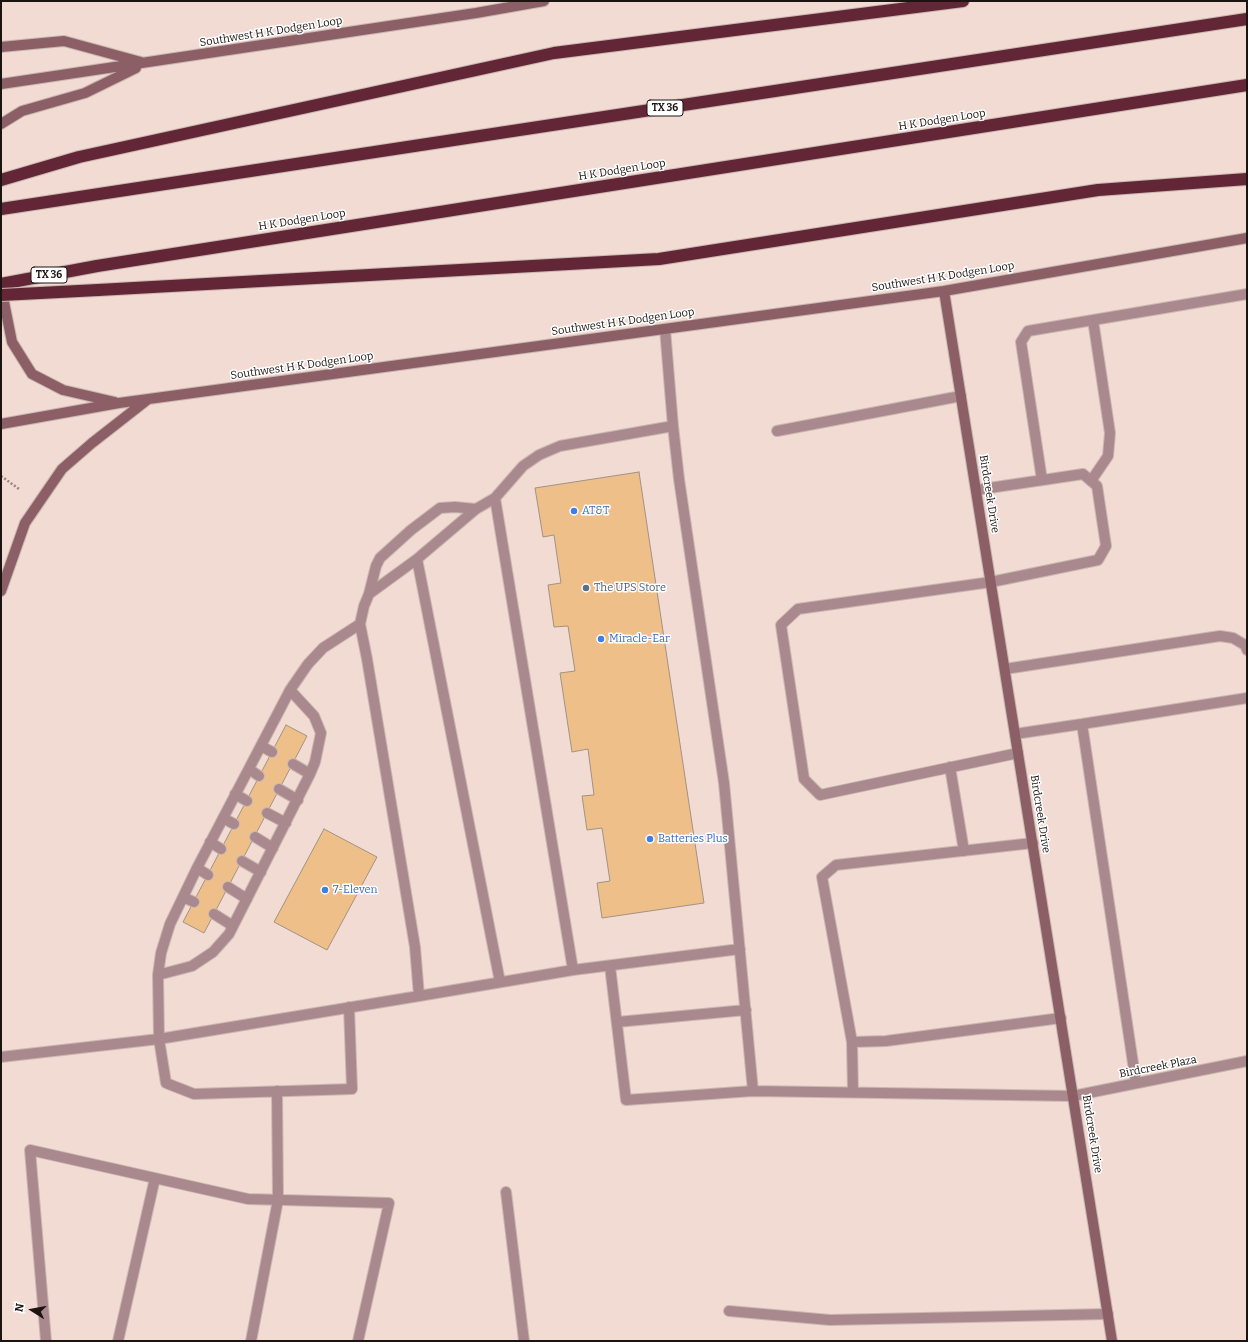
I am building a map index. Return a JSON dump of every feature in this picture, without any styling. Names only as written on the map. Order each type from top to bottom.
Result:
[{"type":"highway","points":[[1,180],[79,157],[554,52],[963,1]]},
{"type":"highway","name":"TX 36","points":[[1,209],[1247,19]]},
{"type":"highway","name":"H K Dodgen Loop","points":[[1,285],[97,266],[1247,85]]},
{"type":"highway","points":[[1,295],[659,259],[1098,190],[1247,178]]},
{"type":"main road","name":"Southwest H K Dodgen Loop","points":[[1,84],[544,1]]},
{"type":"main road","points":[[1,47],[64,41],[145,63]]},
{"type":"main road","points":[[1,124],[22,111],[85,93],[145,63]]},
{"type":"main road","name":"Southwest H K Dodgen Loop","points":[[1,424],[119,403],[944,291],[1247,238]]},
{"type":"main road","points":[[1,285],[12,342],[32,374],[63,390],[119,403]]},
{"type":"main road","name":"Birdcreek Drive","points":[[944,291],[1112,1341]]},
{"type":"main road","points":[[1,591],[25,523],[62,469],[92,443],[148,400]]},
{"type":"street","points":[[1042,480],[1021,342],[1028,331],[1247,294]]},
{"type":"street","points":[[1091,481],[1108,456],[1110,433],[1092,320]]},
{"type":"street","points":[[665,329],[679,479],[724,783],[753,1091]]},
{"type":"street","points":[[777,431],[961,396]]},
{"type":"street","points":[[369,594],[417,559],[476,509],[495,498],[523,466],[540,455],[560,446],[673,426]]},
{"type":"street","points":[[976,490],[1083,474],[1097,486],[1106,546],[1098,560],[991,582],[798,609],[781,624],[804,779],[820,796],[1018,753]]},
{"type":"street","points":[[495,498],[573,970]]},
{"type":"street","points":[[419,996],[415,947],[370,674],[360,624],[376,566],[380,558],[440,508],[455,507],[476,509]]},
{"type":"street","points":[[417,559],[500,982]]},
{"type":"street","points":[[349,1008],[352,1089],[194,1094],[166,1083],[159,1039],[158,975],[161,953],[170,924],[210,842],[290,690],[308,664],[323,648],[360,624]]},
{"type":"street","points":[[1005,669],[1220,636],[1233,638],[1245,645],[1247,650]]},
{"type":"street","points":[[158,975],[192,966],[213,952],[229,934],[298,800],[315,762],[321,733],[314,716],[290,690]]},
{"type":"street","points":[[1015,734],[1247,698]]},
{"type":"street","points":[[1082,724],[1136,1083]]},
{"type":"street","points":[[261,746],[272,752]]},
{"type":"street","points":[[293,764],[310,774]]},
{"type":"street","points":[[950,767],[964,850]]},
{"type":"street","points":[[248,769],[259,776]]},
{"type":"street","points":[[279,789],[298,800]]},
{"type":"street","points":[[235,794],[246,800]]},
{"type":"street","points":[[267,813],[286,823]]},
{"type":"street","points":[[223,818],[234,824]]},
{"type":"street","points":[[255,837],[273,848]]},
{"type":"street","points":[[210,842],[221,849]]},
{"type":"street","points":[[853,1092],[852,1042],[822,877],[836,865],[1033,843]]},
{"type":"street","points":[[242,861],[261,872]]},
{"type":"street","points":[[197,868],[208,875]]},
{"type":"street","points":[[228,887],[247,899]]},
{"type":"street","points":[[184,897],[194,902]]},
{"type":"street","points":[[214,914],[233,926]]},
{"type":"street","points":[[1,1057],[159,1039],[573,970],[740,948]]},
{"type":"street","points":[[610,966],[617,1022],[746,1010]]},
{"type":"street","points":[[852,1042],[886,1041],[1061,1018]]},
{"type":"street","name":"Birdcreek Plaza","points":[[617,1022],[626,1100],[753,1091],[1073,1096],[1247,1061]]},
{"type":"street","points":[[251,1341],[278,1200],[277,1091]]},
{"type":"street","points":[[46,1341],[30,1150],[248,1199],[389,1202],[358,1341]]},
{"type":"street","points":[[118,1341],[155,1178]]},
{"type":"street","points":[[506,1192],[524,1341]]},
{"type":"street","points":[[729,1311],[830,1320],[1108,1314]]},
{"type":"path","points":[[1,476],[19,490]]},
{"type":"building","points":[[639,472],[704,903],[602,918],[597,883],[610,881],[602,828],[587,830],[582,796],[594,795],[588,749],[572,752],[560,673],[575,671],[568,626],[554,627],[548,585],[561,583],[554,535],[543,537],[535,488]]},
{"type":"building","points":[[286,725],[307,736],[204,933],[183,922]]},
{"type":"building","name":"7-Eleven","points":[[324,829],[377,857],[327,950],[274,922]]},
{"type":"place","name":"AT&T","points":[[574,511]]},
{"type":"place","name":"The UPS Store","points":[[586,588]]},
{"type":"place","name":"Miracle-Ear","points":[[601,639]]},
{"type":"place","name":"Batteries Plus","points":[[650,839]]},
{"type":"place","name":"7-Eleven","points":[[325,890]]}]
